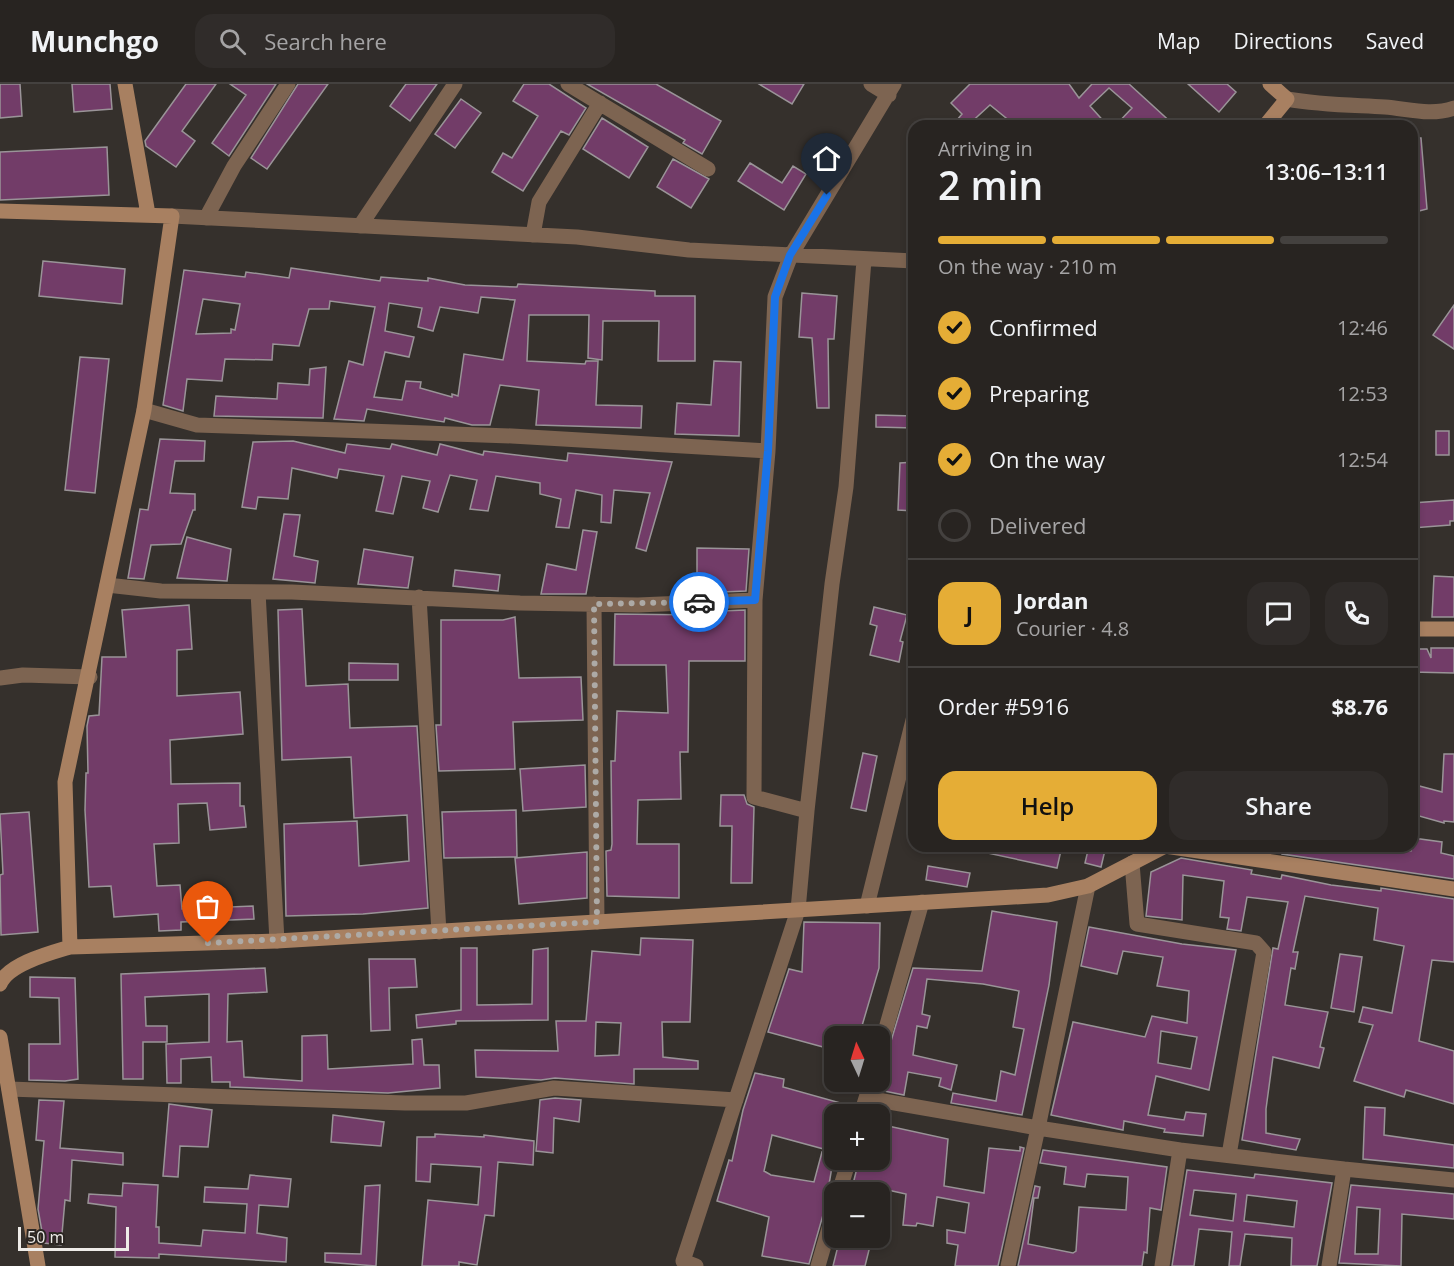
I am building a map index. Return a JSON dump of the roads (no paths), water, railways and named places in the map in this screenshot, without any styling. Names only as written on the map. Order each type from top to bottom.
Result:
[{"type":"street","points":[[125,84],[148,214]]},
{"type":"street","points":[[206,218],[234,166],[288,84]]},
{"type":"street","points":[[360,226],[455,84]]},
{"type":"street","points":[[568,84],[708,169]]},
{"type":"street","points":[[807,811],[754,797],[755,600],[768,451],[775,297],[790,255],[891,89],[871,84]]},
{"type":"street","points":[[1270,84],[1287,99],[1327,106],[1385,107],[1440,113],[1454,108]]},
{"type":"street","points":[[1270,120],[1287,99]]},
{"type":"street","points":[[532,235],[539,202],[600,103]]},
{"type":"street","points":[[0,211],[148,214],[532,235],[689,250],[908,261]]},
{"type":"street","points":[[70,947],[65,782],[90,677],[144,410],[172,216]]},
{"type":"street","points":[[696,1266],[683,1261],[798,910],[832,584],[847,476],[864,260]]},
{"type":"street","points":[[144,410],[197,425],[512,436],[768,451]]},
{"type":"street","points":[[107,585],[161,591],[420,597],[520,603],[594,604],[755,600]]},
{"type":"street","points":[[258,592],[277,941]]},
{"type":"street","points":[[420,597],[440,932]]},
{"type":"street","points":[[594,604],[597,922]]},
{"type":"street","points":[[1418,630],[1454,629]]},
{"type":"street","points":[[0,678],[23,675],[90,677]]},
{"type":"street","points":[[867,906],[908,740]]},
{"type":"street","points":[[1,980],[33,958],[70,947],[277,941],[1048,895],[1088,886],[1154,852]]},
{"type":"street","points":[[1206,852],[1454,889]]},
{"type":"street","points":[[1132,863],[1137,924],[1256,942],[1264,952],[1229,1155]]},
{"type":"street","points":[[1008,1266],[1088,886]]},
{"type":"street","points":[[887,1026],[922,902]]},
{"type":"street","points":[[0,1037],[38,1266]]},
{"type":"street","points":[[9,1089],[466,1103],[554,1088],[736,1100]]},
{"type":"street","points":[[864,1104],[868,1092]]},
{"type":"street","points":[[866,1098],[1038,1128],[1180,1149],[1454,1180]]},
{"type":"street","points":[[1162,1266],[1180,1149]]},
{"type":"street","points":[[1329,1266],[1344,1169]]},
{"type":"street","points":[[818,1266],[824,1245]]}]
